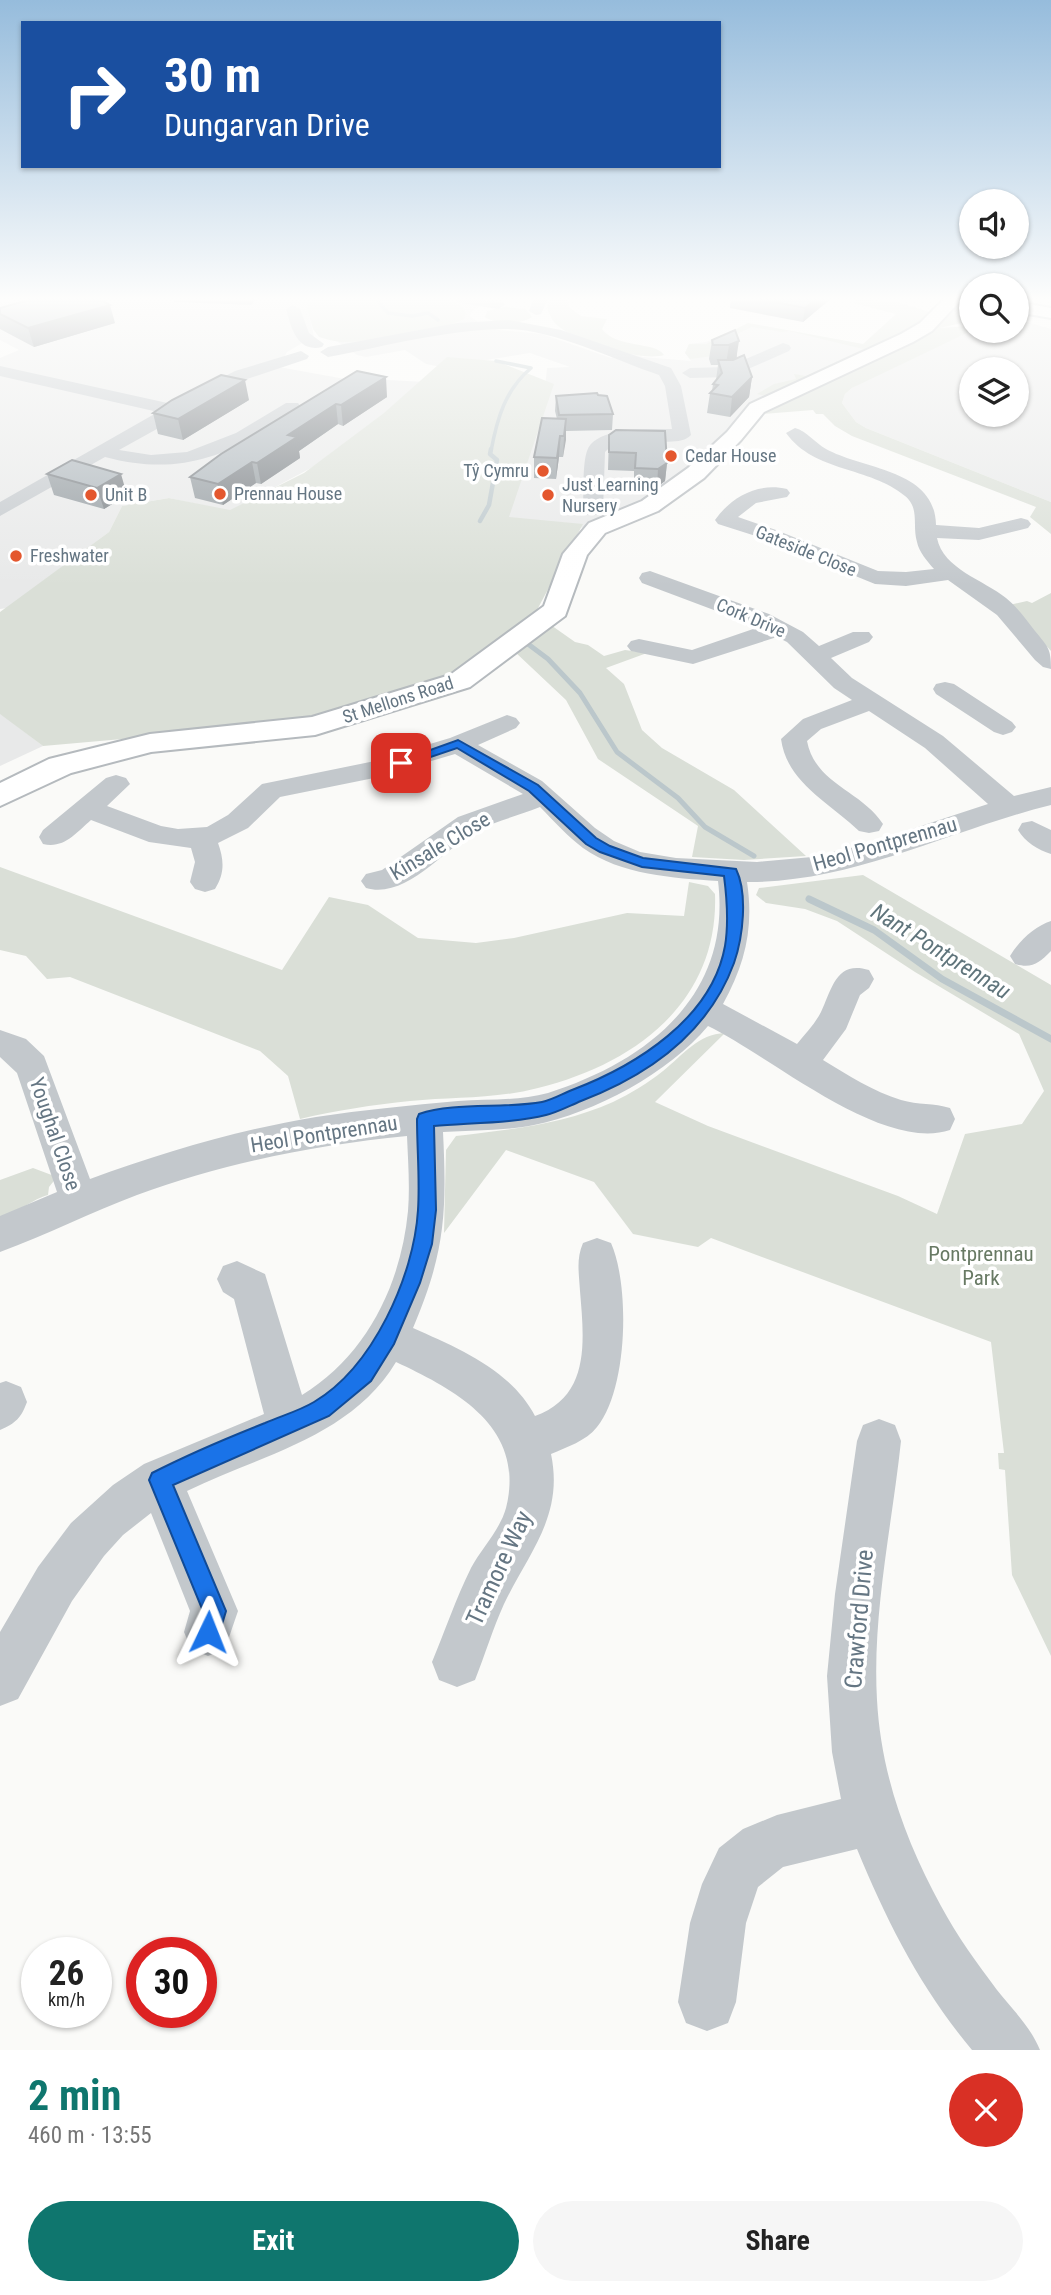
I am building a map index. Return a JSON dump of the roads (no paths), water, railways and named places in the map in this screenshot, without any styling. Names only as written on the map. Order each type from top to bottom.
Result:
[{"type":"main road","name":"St Mellons Road","points":[[0,796],[60,766],[150,743],[315,726],[460,681],[556,610],[575,554],[597,528],[650,506],[676,488],[734,436],[757,408],[786,395]]},
{"type":"street","points":[[105,395],[173,410]]},
{"type":"street","points":[[0,510],[202,395]]},
{"type":"street","points":[[593,511],[596,451],[600,444],[629,435],[682,438],[679,395]]},
{"type":"street","points":[[102,451],[150,461],[189,457],[248,433],[292,407]]},
{"type":"street","points":[[793,438],[825,455],[881,473],[906,487],[925,506],[930,550],[952,573],[996,601],[1013,618],[1031,643],[1051,662]]},
{"type":"street","name":"Gateside Close","points":[[764,489],[718,519],[769,534],[875,577],[906,579],[952,573]]},
{"type":"street","points":[[926,531],[979,534],[1021,524]]},
{"type":"street","name":"Cork Drive","points":[[643,575],[779,628],[795,637],[842,683],[870,702],[937,707],[1003,727]]},
{"type":"street","points":[[639,646],[693,665],[779,628]]},
{"type":"street","points":[[814,657],[861,637]]},
{"type":"street","points":[[870,702],[812,724],[794,739],[794,753],[802,769],[870,824]]},
{"type":"street","name":"Cork Drive","points":[[937,707],[951,755],[1008,806]]},
{"type":"street","points":[[87,808],[166,838],[202,838],[234,825],[258,800],[272,790],[401,763],[458,744],[507,723]]},
{"type":"street","points":[[458,744],[544,796],[591,841],[623,857],[670,867],[731,872]]},
{"type":"street","points":[[53,837],[116,784]]},
{"type":"street","name":"Kinsale Close","points":[[376,881],[391,878],[461,844],[478,819],[544,796]]},
{"type":"street","name":"Heol Pontprennau","points":[[0,1236],[79,1200],[149,1175],[268,1141],[358,1125],[544,1108],[607,1084],[656,1056],[703,1009],[718,984],[732,947],[735,905],[731,872],[793,869],[831,863],[1008,806],[1051,796]]},
{"type":"street","points":[[202,838],[210,862],[205,882]]},
{"type":"street","points":[[1026,956],[1051,932]]},
{"type":"street","points":[[803,1063],[834,1020],[846,988],[858,979]]},
{"type":"street","points":[[703,1009],[881,1108],[925,1122],[937,1119]]},
{"type":"street","name":"Youghal Close","points":[[0,1043],[15,1048],[32,1066],[79,1200]]},
{"type":"street","points":[[0,1681],[40,1605],[67,1565],[93,1534],[126,1503],[160,1480],[198,1461],[322,1409],[364,1374],[387,1337],[410,1283],[422,1244],[427,1210],[425,1119]]},
{"type":"street","points":[[527,1441],[569,1423],[584,1411],[592,1396],[599,1373],[602,1345],[597,1256]]},
{"type":"street","points":[[237,1279],[251,1287],[289,1425]]},
{"type":"street","name":"Tramore Way","points":[[387,1337],[472,1380],[518,1422],[532,1458],[528,1509],[490,1581],[457,1662]]},
{"type":"street","name":"Crawford Drive","points":[[879,1441],[852,1652],[852,1705],[873,1819],[891,1868],[932,1948],[960,1989],[1010,2050]]},
{"type":"street","points":[[160,1480],[214,1611],[208,1632]]},
{"type":"street","points":[[707,2003],[722,1904],[734,1874],[749,1856],[779,1842],[873,1819]]},
{"type":"waterway","name":"Nant Pontprennau","points":[[491,451],[508,395]]},
{"type":"waterway","name":"Nant Pontprennau","points":[[480,521],[489,505],[497,460],[490,454],[491,449]]},
{"type":"waterway","name":"Nant Pontprennau","points":[[528,644],[548,659],[580,693],[617,752],[678,798],[705,827],[754,856]]},
{"type":"waterway","name":"Nant Pontprennau","points":[[809,899],[874,930],[942,979],[1051,1039]]},
{"type":"place","name":"Cedar House","points":[[671,456]]},
{"type":"place","name":"Tŷ Cymru","points":[[543,471]]},
{"type":"place","name":"Prennau House","points":[[220,494]]},
{"type":"place","name":"Unit B","points":[[91,495]]},
{"type":"place","name":"Just Learning Nursery","points":[[548,495]]},
{"type":"place","name":"Freshwater","points":[[16,556]]},
{"type":"park label","name":"Pontprennau Park","points":[[981,1266]]}]
